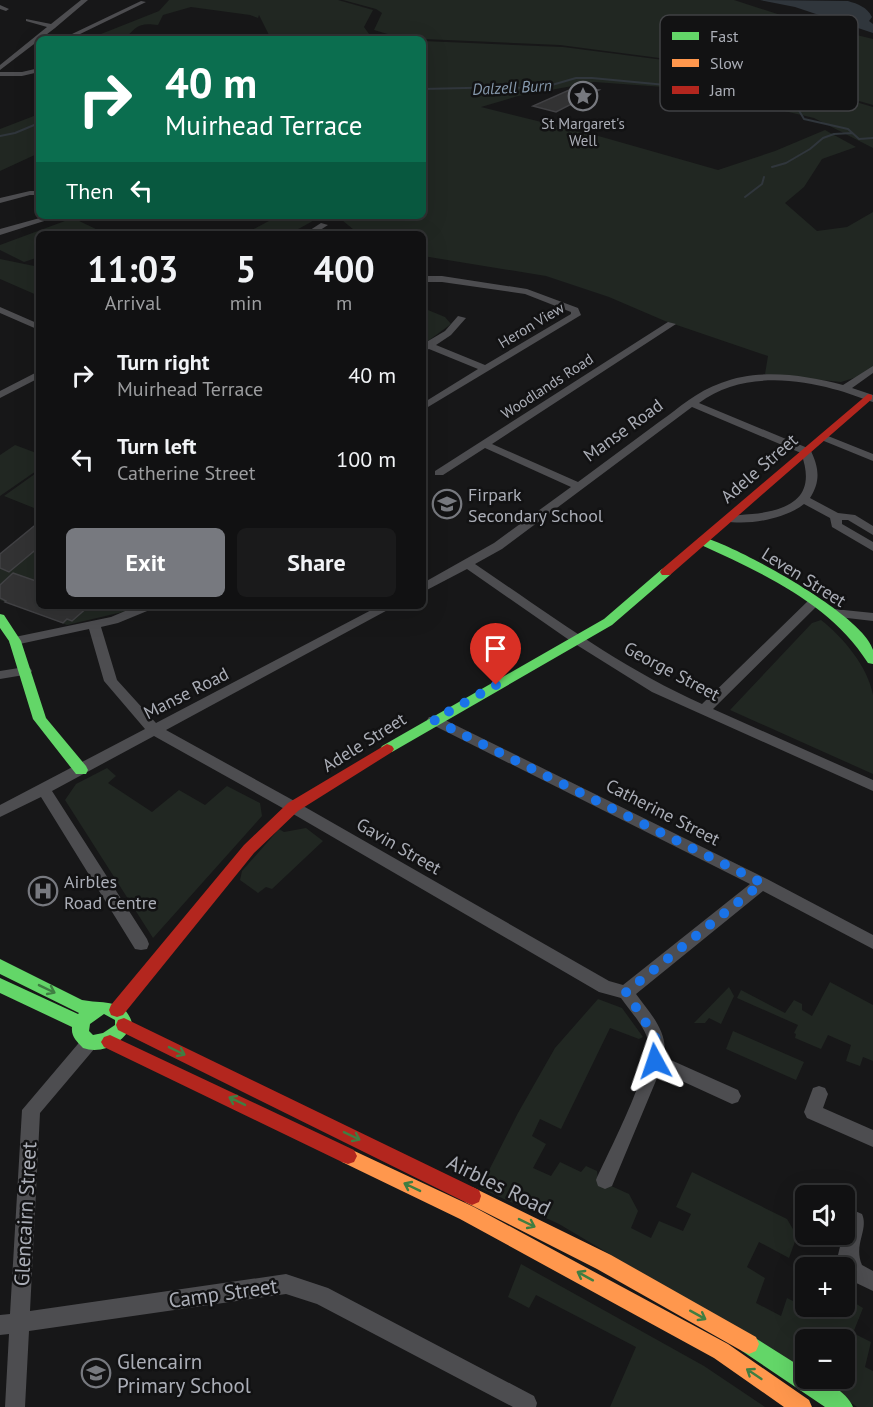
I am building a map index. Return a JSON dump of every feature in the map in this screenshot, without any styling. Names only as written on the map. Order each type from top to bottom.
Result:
[{"type":"street","points":[[42,36],[82,0]]},
{"type":"street","points":[[70,36],[143,2]]},
{"type":"street","points":[[28,20],[54,27]]},
{"type":"street","points":[[0,68],[36,40]]},
{"type":"street","points":[[8,53],[16,56]]},
{"type":"street","points":[[0,74],[22,74],[36,71]]},
{"type":"street","points":[[0,201],[36,193]]},
{"type":"street","points":[[0,232],[46,219]]},
{"type":"street","points":[[313,231],[324,225]]},
{"type":"street","name":"Heron View","points":[[426,279],[442,279],[527,292],[576,313],[574,318],[426,405]]},
{"type":"street","points":[[0,310],[36,326]]},
{"type":"street","points":[[426,346],[448,333],[461,318]]},
{"type":"street","name":"Woodlands Road","points":[[439,473],[671,324]]},
{"type":"street","points":[[426,346],[486,369]]},
{"type":"street","points":[[846,387],[873,369]]},
{"type":"street","points":[[0,395],[36,376]]},
{"type":"street","name":"Manse Road","points":[[426,586],[498,546],[691,403],[727,384],[760,379],[805,379],[846,387],[871,398]]},
{"type":"street","name":"Adele Street","points":[[117,1010],[249,849],[293,807],[434,720],[608,622],[871,398]]},
{"type":"street","points":[[691,403],[806,451],[813,474],[807,496],[788,510],[745,519],[728,519]]},
{"type":"street","points":[[823,437],[873,458]]},
{"type":"street","points":[[484,444],[578,486]]},
{"type":"street","points":[[803,499],[836,516],[850,517],[873,531]]},
{"type":"street","points":[[836,516],[836,525],[873,547]]},
{"type":"street","name":"Leven Street","points":[[703,541],[776,576],[834,613],[870,652],[873,660]]},
{"type":"street","name":"George Street","points":[[468,564],[577,639],[657,688],[873,786]]},
{"type":"street","points":[[704,710],[815,601]]},
{"type":"street","points":[[15,642],[94,625],[141,609]]},
{"type":"street","name":"Manse Road","points":[[0,812],[383,609]]},
{"type":"street","points":[[834,613],[873,617]]},
{"type":"street","points":[[0,618],[15,642],[40,719],[52,737],[81,770]]},
{"type":"street","name":"Gavin Street","points":[[94,625],[111,681],[154,730],[293,807],[605,987],[626,992]]},
{"type":"street","points":[[0,675],[25,671]]},
{"type":"street","name":"Catherine Street","points":[[434,720],[762,883],[873,943]]},
{"type":"street","points":[[43,789],[141,944]]},
{"type":"street","points":[[605,1180],[655,1061],[657,1040],[626,992],[762,883]]},
{"type":"street","points":[[0,966],[79,1005],[94,1009],[104,1007],[117,1010],[124,1018],[124,1025],[121,1033],[110,1042]]},
{"type":"street","points":[[0,986],[80,1023]]},
{"type":"street","points":[[89,1043],[80,1033],[80,1023],[94,1009]]},
{"type":"street","name":"Airbles Road","points":[[124,1025],[585,1252],[752,1345],[843,1407]]},
{"type":"street","name":"Airbles Road","points":[[89,1043],[98,1045],[110,1042],[467,1213],[721,1352],[802,1407]]},
{"type":"street","name":"Glencairn Street","points":[[15,1407],[31,1110],[89,1043]]},
{"type":"street","points":[[655,1061],[732,1096]]},
{"type":"street","points":[[819,1094],[813,1112],[873,1139]]},
{"type":"street","points":[[850,1245],[848,1255],[855,1272],[873,1281]]},
{"type":"street","name":"Camp Street","points":[[0,1325],[286,1284],[321,1295],[527,1403]]},
{"type":"shaded area","points":[[169,0],[338,0],[373,10],[364,27],[373,36],[270,36],[259,15],[258,18],[191,7],[163,15],[158,25],[138,26],[127,36],[96,36],[159,11]]},
{"type":"shaded area","points":[[343,0],[734,0],[780,15],[660,15],[660,58],[560,45],[394,36],[374,30],[382,13],[376,9]]},
{"type":"shaded area","points":[[760,0],[848,1],[868,11],[872,17],[869,21],[873,24],[873,33],[858,28],[858,15],[819,15],[795,7]]},
{"type":"shaded area","points":[[858,35],[873,39],[873,105],[858,101]]},
{"type":"shaded area","points":[[426,41],[563,47],[660,60],[660,87],[594,82],[518,96],[481,107],[602,137],[718,170],[775,151],[825,130],[856,147],[822,159],[804,187],[785,203],[817,231],[847,227],[873,212],[873,372],[841,382],[765,374],[768,356],[665,321],[609,297],[546,276],[426,256],[426,231],[355,231],[341,219],[426,219]]},
{"type":"shaded area","points":[[858,103],[873,107],[873,148],[814,118],[785,111],[858,111]]},
{"type":"shaded area","points":[[36,115],[36,154],[0,171],[0,129]]},
{"type":"shaded area","points":[[75,219],[100,231],[38,231]]},
{"type":"shaded area","points":[[272,219],[316,219],[292,231],[252,230]]},
{"type":"shaded area","points":[[36,232],[36,258],[24,262],[0,250],[0,245]]},
{"type":"shaded area","points":[[0,259],[36,266],[36,295],[0,279]]},
{"type":"shaded area","points":[[426,309],[445,317],[451,324],[426,340]]},
{"type":"shaded area","points":[[15,445],[36,453],[36,471],[0,496],[0,455]]},
{"type":"shaded area","points":[[36,473],[36,509],[4,496]]},
{"type":"shaded area","points":[[36,524],[36,609],[132,609],[67,625],[0,600],[0,554]]},
{"type":"shaded area","points":[[821,620],[853,653],[870,684],[873,695],[873,774],[730,710],[812,623]]},
{"type":"shaded area","points":[[107,768],[116,776],[108,783],[152,812],[179,790],[205,805],[227,786],[260,803],[262,816],[153,938],[65,800],[76,784]]},
{"type":"shaded area","points":[[306,828],[323,841],[272,889],[266,887],[258,893],[240,880],[242,871],[279,829],[284,832]]},
{"type":"shaded area","points":[[830,982],[873,1005],[873,1061],[863,1057],[860,1066],[846,1061],[851,1045],[828,1035],[821,1049],[795,1038],[794,1033],[798,1025],[737,998],[741,990],[785,1013],[794,1000],[802,1004],[802,1010],[812,1016]]},
{"type":"shaded area","points":[[729,987],[734,996],[721,1024],[709,1018],[705,1023],[694,1023]]},
{"type":"shaded area","points":[[598,999],[622,1008],[643,1037],[639,1039],[610,1028],[561,1129],[540,1119],[532,1136],[546,1144],[533,1168],[551,1176],[560,1162],[581,1172],[586,1166],[597,1171],[598,1180],[629,1194],[638,1211],[631,1228],[651,1238],[659,1221],[683,1231],[691,1214],[676,1207],[692,1172],[787,1219],[795,1233],[795,1242],[789,1258],[759,1242],[747,1267],[765,1278],[756,1303],[781,1316],[787,1298],[795,1302],[795,1317],[855,1317],[855,1303],[863,1308],[855,1329],[795,1329],[795,1364],[559,1224],[480,1188],[518,1113],[555,1048]]},
{"type":"shaded area","points":[[733,1031],[804,1062],[796,1080],[726,1049]]},
{"type":"shaded area","points":[[521,1264],[704,1366],[765,1407],[610,1407],[636,1347],[536,1295],[529,1308],[508,1297]]},
{"type":"shaded area","points":[[855,1334],[871,1342],[865,1367],[873,1371],[873,1407],[857,1407],[832,1389],[855,1389]]},
{"type":"building","points":[[576,87],[599,90],[556,112],[533,106]]},
{"type":"building","points":[[36,524],[36,550],[9,572],[0,568],[0,554]]},
{"type":"building","points":[[13,573],[36,581],[36,609],[86,609],[72,621],[67,619],[63,623],[5,602],[0,598],[0,585]]},
{"type":"waterway","name":"Dalzell Burn","points":[[426,89],[508,87],[538,89],[576,78],[660,84]]},
{"type":"waterway","name":"Dalzell Burn","points":[[799,111],[804,119],[848,129],[859,139],[873,138]]},
{"type":"waterway","name":"Dalzell Burn","points":[[0,136],[15,133],[36,124]]},
{"type":"waterway","points":[[772,167],[786,163],[810,149],[823,138],[834,134],[852,133]]},
{"type":"waterway","points":[[749,194],[745,197],[762,184],[764,177]]},
{"type":"traffic: fast","points":[[703,541],[773,575],[821,605],[843,622],[860,640],[873,660]]},
{"type":"traffic: fast","points":[[387,749],[608,622],[666,572]]},
{"type":"traffic: fast","points":[[0,618],[15,641],[40,719],[81,770]]},
{"type":"traffic: fast","points":[[0,966],[79,1006],[94,1009]]},
{"type":"traffic: fast","points":[[0,985],[80,1023]]},
{"type":"traffic: fast","points":[[104,1007],[116,1011],[122,1017],[124,1023],[122,1029],[109,1039],[89,1043],[80,1033],[82,1023],[94,1010],[104,1007]]},
{"type":"traffic: fast","points":[[749,1344],[843,1407]]},
{"type":"traffic: slow","points":[[348,1156],[467,1213],[721,1351],[802,1407]]},
{"type":"traffic: slow","points":[[472,1196],[604,1262],[749,1344]]},
{"type":"traffic: jam","points":[[666,572],[868,397]]},
{"type":"traffic: jam","points":[[117,1010],[249,849],[293,807],[387,749]]},
{"type":"traffic: jam","points":[[124,1025],[472,1196]]},
{"type":"traffic: jam","points":[[110,1042],[348,1156]]},
{"type":"place","name":"St Margaret's Well","points":[[583,96]]},
{"type":"place","name":"Firpark Secondary School","points":[[447,504]]},
{"type":"place","name":"Airbles Road Centre","points":[[43,891]]},
{"type":"place","name":"Glencairn Primary School","points":[[96,1373]]},
{"type":"route","points":[[496,685],[434,720],[762,883],[626,992],[657,1040],[655,1061]]}]
